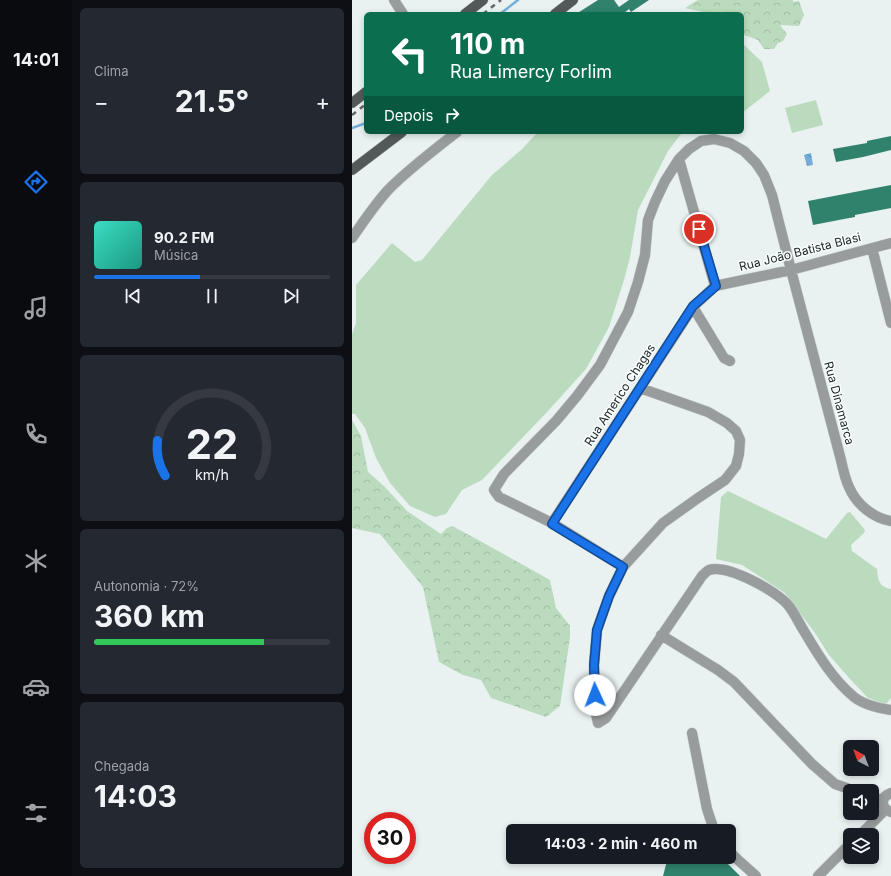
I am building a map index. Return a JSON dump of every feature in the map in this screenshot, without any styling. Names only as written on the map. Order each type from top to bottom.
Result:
[{"type":"main road","points":[[468,12],[483,0]]},
{"type":"main road","points":[[558,12],[573,0]]},
{"type":"main road","points":[[352,103],[364,96]]},
{"type":"main road","points":[[352,170],[397,134]]},
{"type":"street","points":[[394,0],[402,12]]},
{"type":"street","points":[[352,238],[389,190],[416,165],[455,134]]},
{"type":"street","name":"Rua Dinamarca","points":[[552,524],[499,497],[494,490],[504,474],[556,421],[600,365],[628,312],[638,282],[645,255],[648,220],[654,202],[679,159],[701,140],[714,139],[730,143],[744,151],[756,163],[764,175],[772,194],[790,270],[849,488],[859,504],[884,520],[891,521]]},
{"type":"street","points":[[679,159],[716,286]]},
{"type":"street","name":"Rua João Batista Blasi","points":[[716,286],[790,270],[891,243]]},
{"type":"street","points":[[872,248],[891,323]]},
{"type":"street","name":"Rua Americo Chagas","points":[[552,524],[693,306],[716,286]]},
{"type":"street","points":[[693,306],[724,358],[730,361]]},
{"type":"street","points":[[640,388],[708,412],[727,423],[736,431],[740,440],[739,454],[736,466],[726,480],[663,523],[623,567],[609,596],[597,630],[594,665],[595,710],[598,722],[606,718],[702,576],[709,570],[735,573],[750,578],[777,595],[788,604],[821,659],[842,686],[855,698],[869,705],[891,710]]},
{"type":"street","points":[[552,524],[623,567]]},
{"type":"street","points":[[661,635],[718,670],[734,682],[812,764],[835,784],[843,787]]},
{"type":"street","points":[[692,733],[707,809],[712,824]]},
{"type":"street","points":[[867,828],[886,808],[886,795],[891,793]]},
{"type":"street","points":[[818,876],[843,851]]},
{"type":"street","points":[[736,858],[756,876]]},
{"type":"green space","points":[[698,0],[793,0],[793,2],[799,1],[804,15],[799,26],[780,25],[787,34],[783,41],[778,43],[774,49],[764,49],[758,40],[744,35],[744,12],[703,12],[685,8]]},
{"type":"green space","points":[[744,45],[762,62],[770,91],[744,111]]},
{"type":"green space","points":[[816,100],[823,125],[792,133],[785,108]]},
{"type":"green space","points":[[536,134],[681,134],[668,151],[638,210],[630,257],[609,327],[586,369],[482,480],[462,490],[446,514],[435,517],[410,506],[390,483],[376,458],[365,428],[355,414],[352,414],[352,334],[356,323],[356,285],[392,243],[415,262],[422,260],[492,175],[521,150]]},
{"type":"green space","points":[[352,420],[361,436],[368,472],[384,486],[407,511],[441,534],[447,528],[452,526],[550,580],[556,608],[570,626],[570,637],[560,706],[546,717],[491,698],[481,680],[463,675],[439,662],[423,587],[380,534],[352,528]]},
{"type":"green space","points":[[728,491],[826,539],[847,513],[850,512],[865,530],[864,533],[851,545],[852,551],[877,569],[882,585],[891,589],[891,698],[886,704],[868,698],[850,679],[829,655],[815,633],[785,593],[742,565],[716,559],[721,497]]},
{"type":"water","points":[[811,153],[813,165],[807,166],[804,155]]},
{"type":"building","points":[[598,0],[614,0],[619,7],[629,0],[649,0],[631,12],[629,9],[625,12],[579,12]]},
{"type":"building","points":[[891,136],[891,150],[836,162],[833,149],[867,143],[867,141]]},
{"type":"building","points":[[891,185],[891,208],[813,225],[808,201]]},
{"type":"building","points":[[666,864],[728,864],[740,876],[663,876]]},
{"type":"waterway","points":[[503,12],[518,0]]},
{"type":"waterway","points":[[352,128],[364,124]]},
{"type":"railway","points":[[486,12],[501,0]]},
{"type":"railway","points":[[352,115],[364,106]]},
{"type":"route","points":[[595,695],[594,665],[597,630],[609,596],[623,567],[552,524],[693,306],[716,286],[699,229]]}]
